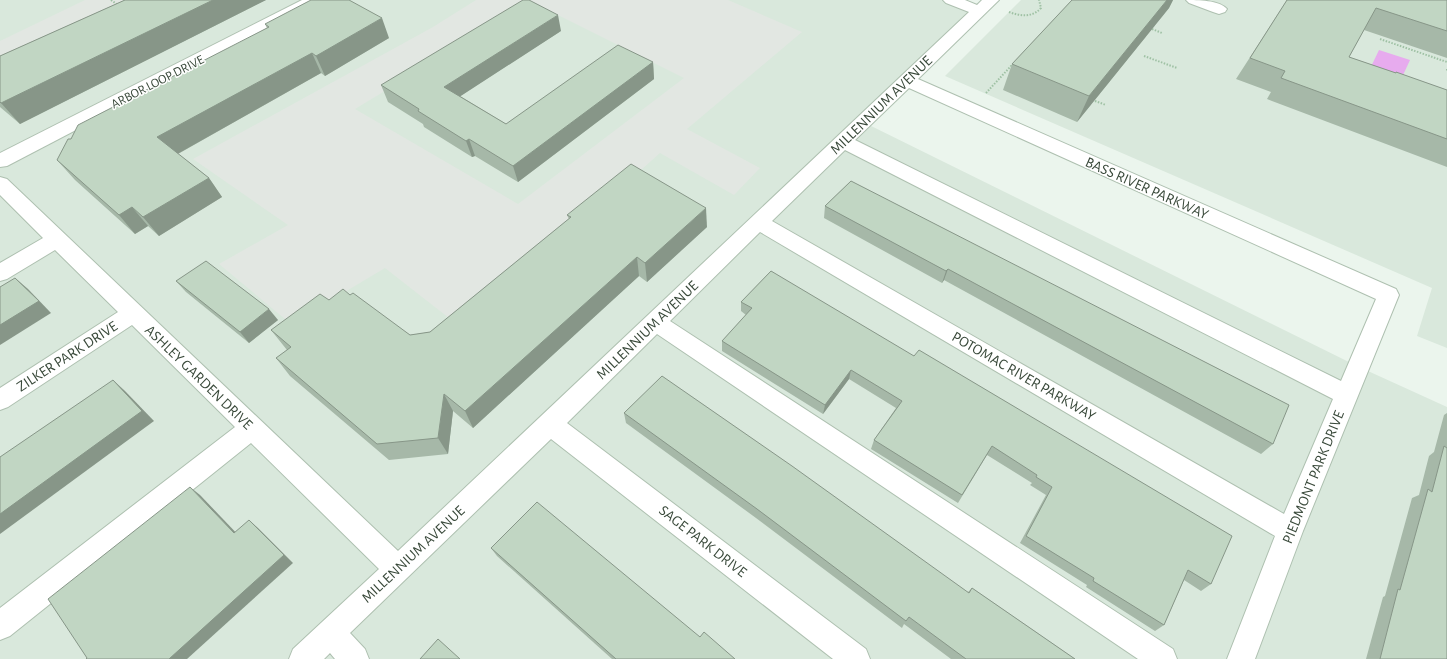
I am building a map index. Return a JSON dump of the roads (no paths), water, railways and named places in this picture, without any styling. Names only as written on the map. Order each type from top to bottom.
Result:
[{"type":"street","name":"ARBOR LOOP DRIVE","points":[[0,161],[314,0]]},
{"type":"street","points":[[951,0],[985,5]]},
{"type":"street","points":[[1194,0],[1219,9]]},
{"type":"street","name":"MILLENNIUM AVENUE","points":[[303,659],[550,424],[985,5]]},
{"type":"street","name":"BASS RIVER PARKWAY","points":[[907,80],[1388,295]]},
{"type":"street","points":[[843,141],[1346,395]]},
{"type":"street","name":"ASHLEY GARDEN DRIVE","points":[[0,184],[398,569]]},
{"type":"street","name":"POTOMAC RIVER PARKWAY","points":[[758,222],[1290,531]]},
{"type":"street","points":[[0,273],[57,239]]},
{"type":"street","name":"PIEDMONT PARK DRIVE","points":[[1241,659],[1290,531],[1388,295]]},
{"type":"street","name":"ZILKER PARK DRIVE","points":[[0,400],[134,313]]},
{"type":"street","points":[[655,322],[1163,659]]},
{"type":"street","name":"SAGE PARK DRIVE","points":[[550,424],[856,659]]},
{"type":"street","points":[[0,626],[252,428]]},
{"type":"street","points":[[330,633],[355,659]]}]
